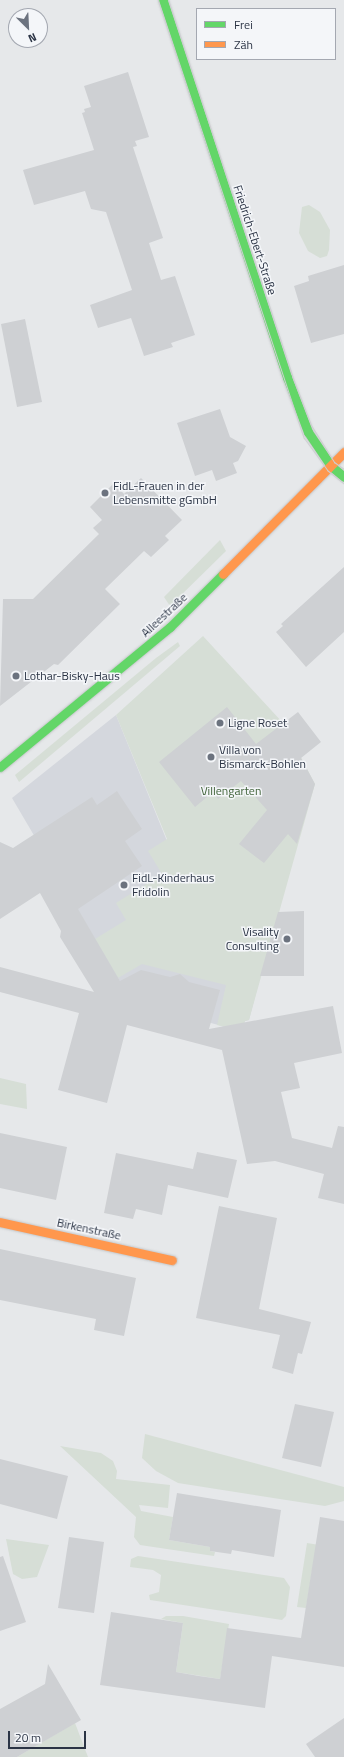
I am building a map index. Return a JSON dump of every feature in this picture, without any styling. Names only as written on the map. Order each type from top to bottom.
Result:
[{"type":"street","name":"Friedrich-Ebert-Straße","points":[[163,0],[287,377],[308,432],[330,466],[344,477]]},
{"type":"street","name":"Alleestraße","points":[[0,767],[170,627],[344,452]]},
{"type":"street","name":"Birkenstraße","points":[[0,1222],[172,1260]]},
{"type":"shaded area","name":"FidL-Kinderhaus Fridolin","points":[[116,715],[203,930],[269,943],[249,1020],[245,1021],[241,1031],[132,1002],[12,798]]},
{"type":"green space","points":[[309,205],[320,212],[330,230],[329,250],[327,256],[320,258],[308,251],[299,233],[302,207]]},
{"type":"green space","points":[[220,540],[226,551],[170,606],[164,597]]},
{"type":"green space","name":"Villengarten","points":[[203,636],[283,723],[315,784],[249,1020],[245,1021],[241,1031],[217,1025],[226,985],[142,964],[118,978],[95,939],[126,920],[116,903],[162,874],[148,851],[167,839],[116,715]]},
{"type":"green space","points":[[178,642],[180,646],[19,782],[15,775],[156,658]]},
{"type":"green space","points":[[0,1078],[26,1084],[27,1109],[0,1104]]},
{"type":"green space","points":[[145,1434],[344,1487],[344,1501],[325,1506],[178,1483],[156,1471],[142,1458]]},
{"type":"green space","points":[[60,1446],[101,1453],[113,1461],[117,1471],[116,1479],[170,1485],[168,1508],[139,1505],[141,1511],[173,1517],[169,1540],[210,1547],[210,1551],[215,1552],[214,1556],[140,1545],[134,1537],[136,1517]]},
{"type":"green space","points":[[6,1539],[49,1545],[37,1577],[22,1579],[13,1574]]},
{"type":"green space","points":[[307,1543],[344,1549],[312,1571],[306,1608],[297,1607]]},
{"type":"green space","points":[[138,1556],[284,1578],[290,1587],[286,1616],[282,1620],[150,1600],[149,1595],[159,1592],[161,1575],[153,1570],[130,1567],[131,1559]]},
{"type":"green space","points":[[166,1616],[183,1616],[229,1624],[220,1679],[176,1672],[183,1623],[161,1619]]},
{"type":"green space","points":[[75,1723],[88,1757],[17,1757]]},
{"type":"building","points":[[128,72],[149,137],[135,141],[137,146],[133,147],[163,238],[149,243],[161,280],[175,276],[195,335],[171,343],[173,347],[144,356],[131,318],[98,328],[90,305],[132,290],[106,212],[91,209],[85,191],[34,205],[23,170],[94,150],[82,113],[85,112],[84,109],[91,107],[84,86]]},
{"type":"building","points":[[344,265],[344,334],[311,343],[294,286],[309,281],[308,276]]},
{"type":"building","points":[[25,319],[42,402],[17,407],[1,324]]},
{"type":"building","points":[[220,409],[230,437],[246,446],[238,461],[233,463],[237,473],[216,481],[212,470],[195,476],[177,423]]},
{"type":"building","points":[[141,478],[182,520],[165,536],[169,540],[151,557],[144,551],[105,589],[120,604],[58,665],[54,664],[0,706],[3,599],[33,599],[99,534],[93,528],[102,520],[90,507],[114,483],[124,494]]},
{"type":"building","points":[[344,567],[344,632],[306,667],[276,632],[283,626],[281,624]]},
{"type":"building","points":[[227,707],[256,744],[298,712],[321,742],[301,758],[315,784],[297,844],[288,834],[264,863],[239,844],[267,810],[241,781],[218,799],[213,792],[195,807],[159,762]]},
{"type":"building","points":[[117,791],[142,829],[125,841],[142,866],[78,909],[120,981],[141,970],[170,977],[180,974],[189,982],[220,990],[209,1029],[333,1006],[342,1053],[294,1063],[300,1088],[281,1092],[292,1138],[332,1148],[338,1126],[344,1127],[344,1204],[318,1198],[324,1174],[275,1161],[247,1164],[222,1050],[127,1025],[107,1103],[58,1090],[79,1013],[0,992],[0,967],[94,992],[60,937],[61,931],[40,893],[0,919],[0,842],[13,848],[92,797],[97,805]]},
{"type":"building","points":[[304,911],[304,976],[260,976],[278,912]]},
{"type":"building","points":[[0,1133],[67,1147],[56,1200],[0,1188]]},
{"type":"building","points":[[197,1152],[237,1160],[228,1198],[168,1185],[162,1215],[136,1209],[133,1219],[104,1213],[116,1153],[193,1169]]},
{"type":"building","points":[[219,1206],[277,1218],[259,1309],[311,1322],[302,1354],[298,1353],[293,1374],[272,1368],[280,1335],[196,1318]]},
{"type":"building","points":[[0,1249],[136,1278],[124,1336],[94,1330],[96,1319],[0,1300]]},
{"type":"building","points":[[295,1404],[334,1412],[321,1467],[282,1458]]},
{"type":"building","points":[[0,1459],[68,1476],[57,1519],[0,1504]]},
{"type":"building","points":[[177,1493],[281,1510],[274,1557],[232,1550],[231,1554],[210,1551],[210,1547],[169,1540]]},
{"type":"building","points":[[320,1517],[344,1521],[344,1667],[272,1656],[265,1708],[100,1685],[111,1612],[183,1623],[176,1672],[220,1679],[227,1628],[301,1638]]},
{"type":"building","points":[[69,1537],[104,1542],[94,1613],[58,1608]]},
{"type":"building","points":[[3,1556],[26,1622],[0,1631],[0,1557]]},
{"type":"building","points":[[48,1664],[81,1720],[17,1757],[0,1757],[0,1709],[45,1684]]},
{"type":"building","points":[[344,1718],[344,1757],[315,1757],[306,1744]]},
{"type":"tram line","points":[[158,0],[304,438],[327,470],[344,484]]},
{"type":"tram line","points":[[168,0],[292,376],[311,425],[334,462],[344,469]]},
{"type":"traffic: fast","points":[[163,0],[287,377],[308,432],[331,466],[344,477]]},
{"type":"traffic: fast","points":[[0,767],[170,627],[223,574]]},
{"type":"traffic: slow","points":[[223,574],[344,452]]},
{"type":"traffic: slow","points":[[0,1222],[172,1260]]},
{"type":"place","name":"FidL-Frauen in der Lebensmitte gGmbH","points":[[105,493]]},
{"type":"place","name":"Lothar-Bisky-Haus","points":[[16,676]]},
{"type":"place","name":"Ligne Roset","points":[[220,723]]},
{"type":"place","name":"Villa von Bismarck-Bohlen","points":[[211,757]]},
{"type":"place","name":"FidL-Kinderhaus Fridolin","points":[[124,885]]},
{"type":"place","name":"Visality Consulting","points":[[287,939]]}]
